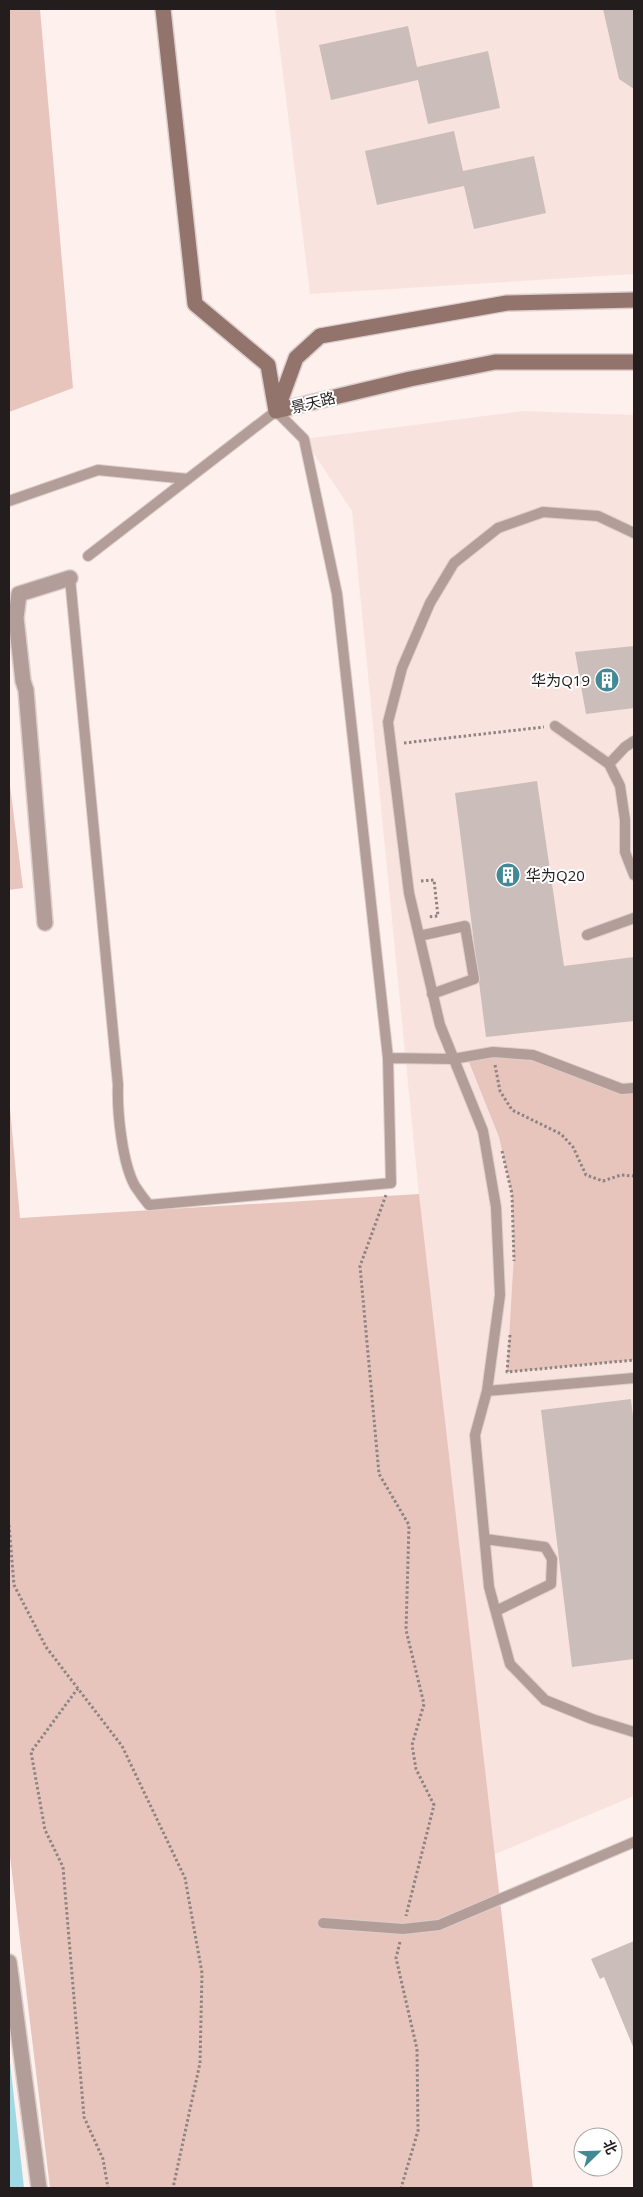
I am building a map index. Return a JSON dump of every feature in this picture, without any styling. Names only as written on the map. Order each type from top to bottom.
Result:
[{"type":"street","points":[[162,9],[194,304],[268,365],[276,411]]},
{"type":"street","name":"景天路","points":[[276,411],[296,358],[320,336],[507,303],[634,300]]},
{"type":"street","name":"景天路","points":[[276,411],[410,379],[495,362],[634,362]]},
{"type":"street","points":[[45,923],[26,690],[23,681],[16,618],[19,594],[70,578]]},
{"type":"street","points":[[9,1962],[39,2188]]},
{"type":"lane","points":[[70,578],[118,1085],[117,1105],[126,1159],[134,1184],[148,1205],[391,1183],[388,1058],[337,594],[304,439],[276,411],[88,556]]},
{"type":"lane","points":[[9,501],[98,470],[188,479]]},
{"type":"lane","points":[[634,533],[598,516],[544,512],[498,528],[454,563],[430,602],[402,668],[388,722],[409,893],[440,1025],[482,1131],[496,1207],[500,1296],[487,1391],[475,1435],[489,1586],[510,1664],[544,1700],[592,1719],[634,1732]]},
{"type":"lane","points":[[555,726],[609,764],[620,786],[625,820],[625,852],[634,875]]},
{"type":"lane","points":[[609,764],[625,747],[634,741]]},
{"type":"lane","points":[[588,935],[634,918]]},
{"type":"lane","points":[[420,936],[465,926],[474,979],[432,994]]},
{"type":"lane","points":[[388,1058],[454,1060],[493,1052],[533,1056],[622,1089],[634,1088]]},
{"type":"lane","points":[[487,1391],[634,1378]]},
{"type":"lane","points":[[485,1539],[545,1547],[552,1559],[552,1584],[496,1611]]},
{"type":"lane","points":[[324,1923],[403,1929],[439,1925],[634,1842]]},
{"type":"path","points":[[391,744],[555,726]]},
{"type":"path","points":[[493,1052],[500,1091],[512,1110],[561,1134],[573,1147],[586,1175],[603,1181],[621,1175],[634,1176]]},
{"type":"path","points":[[501,1147],[512,1194],[514,1264]]},
{"type":"path","points":[[391,1183],[360,1266],[379,1474],[409,1525],[406,1630],[424,1704],[412,1745],[416,1769],[434,1805],[396,1958],[417,2049],[418,2131],[401,2188]]},
{"type":"path","points":[[511,1326],[507,1372],[634,1360]]},
{"type":"path","points":[[9,1525],[14,1585],[46,1647],[122,1746],[186,1878],[202,1973],[200,2062],[173,2188]]},
{"type":"path","points":[[78,1688],[31,1752],[45,1830],[62,1867],[84,2117],[103,2158],[108,2188]]},
{"type":"shaded area","points":[[9,9],[40,9],[73,388],[9,412]]},
{"type":"shaded area","points":[[275,9],[634,9],[634,274],[310,294]]},
{"type":"shaded area","points":[[524,411],[634,415],[634,1796],[493,1855],[421,1216],[352,511],[304,439]]},
{"type":"shaded area","points":[[9,778],[23,888],[9,890]]},
{"type":"shaded area","points":[[533,1055],[634,1088],[634,1360],[507,1372],[514,1255],[512,1194],[499,1137],[467,1057]]},
{"type":"shaded area","points":[[9,1097],[20,1218],[419,1194],[533,2188],[50,2188],[9,1848]]},
{"type":"water","points":[[9,2053],[24,2188],[9,2188]]},
{"type":"building","points":[[603,9],[634,9],[634,89],[619,79]]},
{"type":"building","points":[[408,26],[417,67],[488,51],[500,108],[428,124],[418,80],[331,100],[319,45]]},
{"type":"building","points":[[454,131],[463,171],[534,156],[546,213],[474,229],[464,186],[377,205],[365,151]]},
{"type":"building","name":"华为Q19","points":[[634,646],[634,708],[586,714],[575,652]]},
{"type":"building","name":"华为Q20","points":[[537,781],[564,966],[634,957],[634,1021],[486,1037],[455,793]]},
{"type":"building","points":[[631,1399],[634,1426],[634,1659],[572,1667],[541,1410]]},
{"type":"building","points":[[634,1941],[634,2049],[604,1977],[600,1979],[591,1959]]},
{"type":"place","name":"华为Q19","points":[[607,680]]},
{"type":"place","name":"华为Q20","points":[[508,875]]}]
